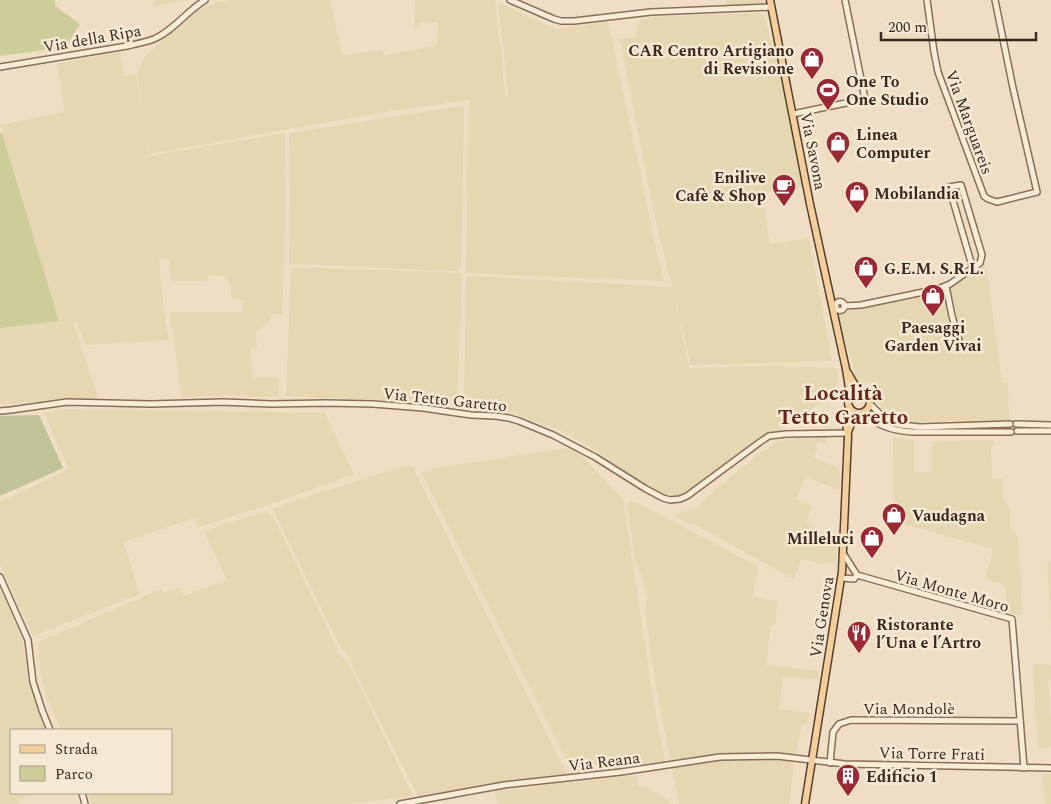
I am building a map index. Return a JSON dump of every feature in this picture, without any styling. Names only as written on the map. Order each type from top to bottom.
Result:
[{"type":"main road","name":"Via Savona","points":[[771,4],[834,307],[850,395]]},
{"type":"main road","name":"Via Savona","points":[[846,369],[860,391]]},
{"type":"main road","points":[[860,391],[869,397],[870,404],[867,410],[862,413],[853,412],[849,407],[850,395],[860,391]]},
{"type":"main road","name":"Via Genova","points":[[805,804],[841,575],[848,433],[846,424],[849,407]]},
{"type":"main road","name":"Via Genova","points":[[848,433],[851,424],[862,413]]},
{"type":"street","name":"Via della Ripa","points":[[0,67],[127,46],[146,41],[164,33],[195,6],[205,0]]},
{"type":"street","points":[[510,0],[561,21],[651,12],[771,4]]},
{"type":"street","points":[[793,114],[865,99],[845,0]]},
{"type":"street","name":"Via Marguareis","points":[[927,0],[938,72],[984,196],[997,202],[1037,192],[995,0]]},
{"type":"street","points":[[834,307],[841,311],[844,306],[861,305],[938,289],[946,286],[973,269],[980,263],[982,255],[961,185],[949,187],[973,269]]},
{"type":"street","points":[[946,286],[959,341]]},
{"type":"street","name":"Via Tetto Garetto","points":[[0,411],[66,402],[151,404],[223,402],[272,404],[326,403],[373,404],[502,417],[519,421],[553,435],[596,457],[646,489],[670,500],[687,496],[769,436],[848,433]]},
{"type":"street","points":[[870,404],[884,418],[901,426],[1051,425]]},
{"type":"street","points":[[862,413],[880,424],[898,431],[1051,431]]},
{"type":"street","points":[[843,553],[857,575]]},
{"type":"street","points":[[841,575],[853,569]]},
{"type":"street","name":"Via Monte Moro","points":[[841,575],[854,579],[857,575],[1012,619],[1024,768]]},
{"type":"street","points":[[0,577],[28,640],[33,682],[50,729]]},
{"type":"street","name":"Via Mondolè","points":[[830,763],[832,732],[839,724],[852,720],[1020,720]]},
{"type":"street","name":"Via Reana","points":[[400,804],[504,785],[621,772],[720,757],[777,756],[812,761]]},
{"type":"street","name":"Via Torre Frati","points":[[812,761],[845,764],[1051,768]]},
{"type":"shaded area","points":[[154,0],[187,0],[153,7]]},
{"type":"shaded area","points":[[229,0],[330,0],[342,55],[382,50],[384,55],[437,46],[438,22],[420,22],[419,28],[414,28],[415,0],[495,0],[505,97],[509,96],[498,2],[556,29],[608,22],[663,281],[466,273],[469,100],[391,111],[149,154],[137,75],[145,56],[197,11],[214,3]]},
{"type":"shaded area","points":[[726,0],[763,0],[764,5],[726,6]]},
{"type":"shaded area","points":[[757,13],[765,17],[770,40],[774,40],[804,187],[762,194],[770,244],[809,238],[832,361],[691,365],[673,291],[689,368],[760,366],[836,368],[838,379],[831,393],[807,413],[779,430],[762,435],[682,495],[672,496],[642,483],[587,445],[561,431],[510,412],[467,410],[464,408],[466,278],[468,276],[672,287],[654,213],[620,39],[636,37],[639,21],[653,17]]},
{"type":"shaded area","points":[[120,52],[124,76],[136,75],[149,156],[285,133],[282,314],[271,314],[268,323],[256,332],[257,348],[251,349],[252,377],[278,377],[278,397],[231,395],[182,397],[170,312],[243,312],[244,300],[232,298],[230,282],[224,276],[211,275],[207,281],[171,281],[169,259],[159,258],[164,313],[169,340],[86,345],[77,323],[73,323],[98,398],[63,398],[0,404],[0,328],[59,321],[0,125],[64,112],[57,64]]},
{"type":"shaded area","points":[[463,106],[461,267],[457,271],[289,264],[289,133]]},
{"type":"shaded area","points":[[986,265],[1002,383],[1008,383],[1009,420],[908,422],[893,419],[884,413],[871,383],[857,382],[839,316],[840,313],[944,291]]},
{"type":"shaded area","points":[[291,267],[462,273],[457,403],[286,396]]},
{"type":"shaded area","points":[[60,409],[324,413],[354,474],[268,505],[199,527],[194,518],[123,542],[139,594],[33,636],[0,565],[0,502],[69,469],[44,413]]},
{"type":"shaded area","points":[[795,436],[827,436],[827,443],[817,443],[817,450],[813,458],[836,467],[840,472],[840,490],[806,477],[796,499],[812,506],[806,523],[828,534],[838,542],[835,564],[827,561],[826,565],[802,559],[793,579],[698,526],[676,518],[682,511],[697,508],[714,491],[760,453],[782,439],[795,440]]},
{"type":"shaded area","points":[[893,438],[914,440],[914,472],[932,472],[932,441],[994,440],[995,445],[991,446],[992,478],[1002,479],[1003,498],[1010,507],[1010,527],[1018,536],[1022,615],[1007,612],[1005,585],[986,579],[993,549],[894,521]]},
{"type":"shaded area","points":[[568,448],[583,457],[623,500],[655,711],[665,762],[574,775],[422,473],[434,468]]},
{"type":"shaded area","points":[[412,466],[568,776],[506,783],[418,797],[346,652],[342,650],[273,509],[391,470]]},
{"type":"shaded area","points":[[631,501],[757,566],[753,597],[778,601],[775,625],[771,625],[766,665],[819,671],[819,680],[783,676],[779,709],[810,713],[808,722],[803,725],[801,730],[795,754],[789,804],[679,804],[655,681],[645,612],[647,598],[641,573],[635,560],[628,507]]},
{"type":"shaded area","points":[[267,511],[274,519],[339,653],[348,663],[413,796],[351,804],[91,804],[89,794],[172,794],[172,729],[61,729],[45,692],[41,675],[38,642],[162,589],[163,593],[180,587],[184,596],[227,580],[204,531]]},
{"type":"shaded area","points":[[1047,562],[1051,562],[1051,630]]},
{"type":"shaded area","points":[[0,587],[22,637],[28,678],[46,729],[10,729],[10,794],[34,794],[18,800],[20,804],[0,804]]},
{"type":"shaded area","points":[[1035,664],[1051,665],[1051,680],[1048,680],[1051,746],[1038,750],[1033,666]]},
{"type":"shaded area","points":[[1043,774],[1051,774],[1051,804],[1045,804]]},
{"type":"shaded area","points":[[636,775],[638,786],[647,788],[667,799],[672,804],[498,804],[494,791]]},
{"type":"green space","points":[[0,0],[55,0],[55,6],[80,24],[66,47],[0,56]]},
{"type":"green space","points":[[2,133],[59,321],[0,328],[0,134]]},
{"type":"green space","points":[[39,415],[63,468],[0,496],[0,416]]},
{"type":"place","name":"CAR Centro Artigiano di Revisione","points":[[812,80]]},
{"type":"place","name":"One To One Studio","points":[[828,111]]},
{"type":"place","name":"Linea Computer","points":[[838,164]]},
{"type":"place","name":"Enilive Cafè & Shop","points":[[784,207]]},
{"type":"place","name":"Mobilandia","points":[[857,214]]},
{"type":"place","name":"G.E.M. S.R.L.","points":[[866,289]]},
{"type":"place","name":"Paesaggi Garden Vivai","points":[[933,317]]},
{"type":"place","name":"Vaudagna","points":[[894,536]]},
{"type":"place","name":"Milleluci","points":[[872,559]]},
{"type":"place","name":"Ristorante l’Una e l’Artro","points":[[859,654]]},
{"type":"place","name":"Edificio 1","points":[[848,797]]},
{"type":"district","name":"Località Tetto Garetto","points":[[843,405]]}]
